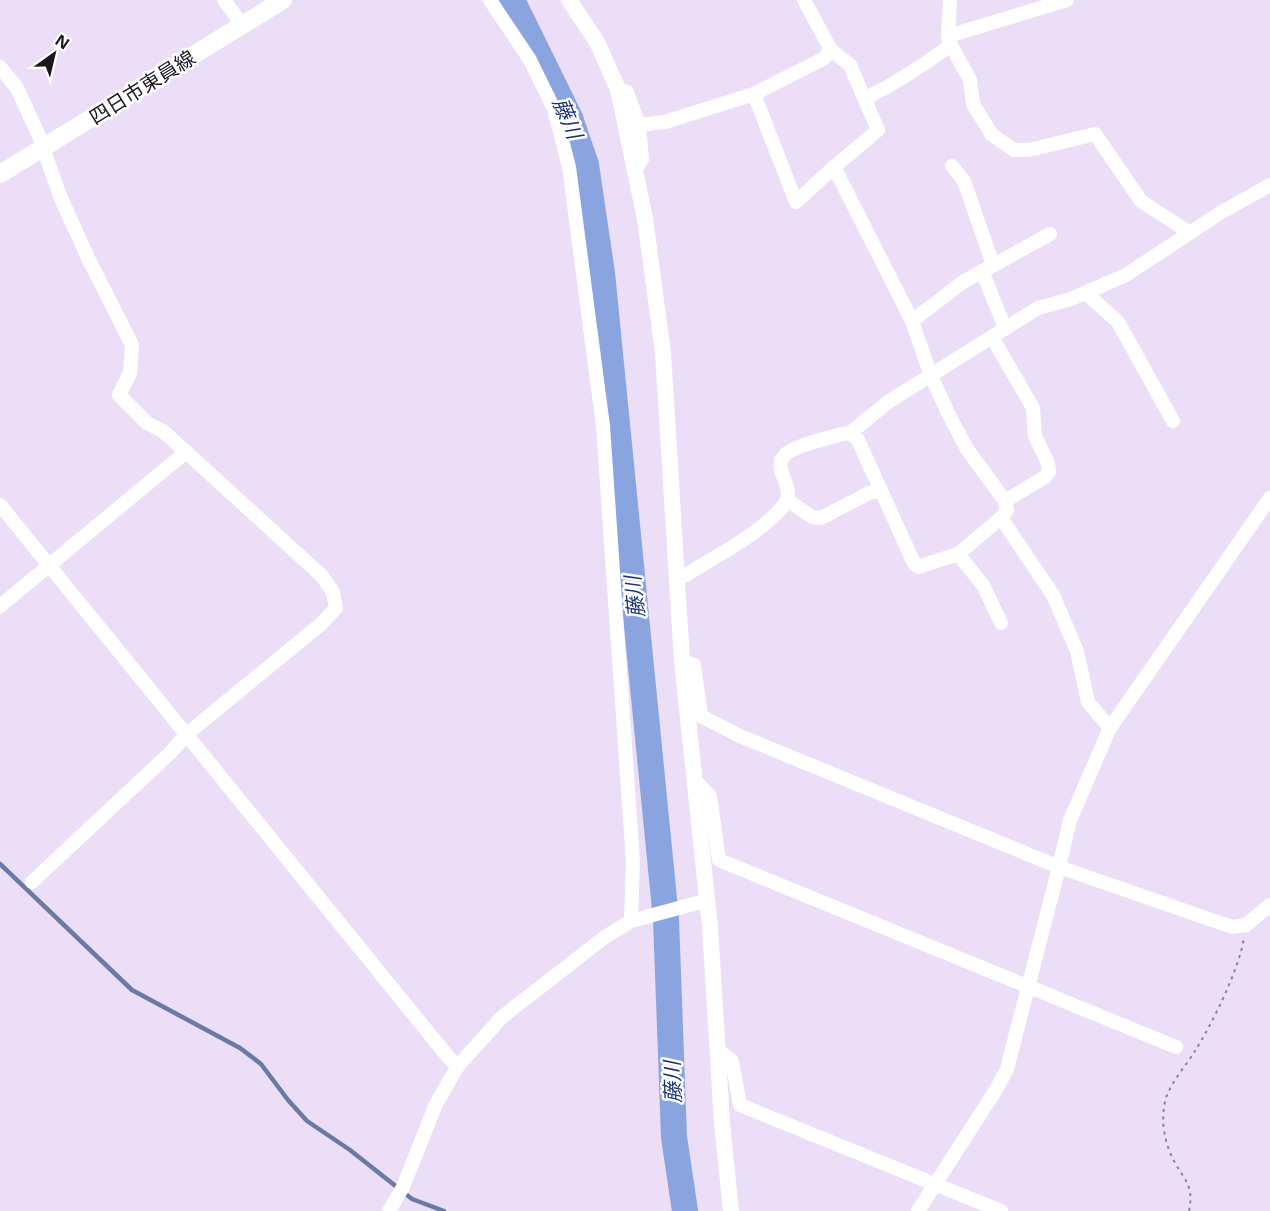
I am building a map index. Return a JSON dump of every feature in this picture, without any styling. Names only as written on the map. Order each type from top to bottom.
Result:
[{"type":"main road","name":"四日市東員線","points":[[0,174],[283,0]]},
{"type":"street","points":[[224,0],[242,25]]},
{"type":"street","points":[[490,0],[530,60],[554,109],[569,167],[603,426],[636,919]]},
{"type":"street","points":[[569,0],[597,42],[618,89],[645,219],[663,353],[682,661],[731,1211]]},
{"type":"street","points":[[754,94],[796,202],[878,130],[850,65],[831,50],[804,0]]},
{"type":"street","points":[[950,0],[949,41],[970,80],[973,104],[992,135],[1014,150],[1029,150],[1095,134],[1141,201],[1190,233]]},
{"type":"street","points":[[866,98],[888,87],[949,41],[1067,0]]},
{"type":"street","points":[[639,124],[664,122],[754,94],[823,59],[831,50]]},
{"type":"street","points":[[0,67],[17,88],[44,148],[60,196],[83,248],[132,345],[130,373],[119,395],[147,423],[163,431],[321,576],[333,592],[336,608],[321,624],[187,734],[170,753],[32,882]]},
{"type":"street","points":[[618,89],[627,92],[639,124],[642,159],[634,172]]},
{"type":"street","points":[[952,166],[964,181],[1005,328]]},
{"type":"street","points":[[834,167],[912,321],[931,376],[967,449],[1005,501],[1007,510],[1001,518],[958,554],[918,567],[914,563],[858,440],[850,433]]},
{"type":"street","points":[[677,577],[686,575],[761,528],[787,500],[789,493],[780,464],[783,456],[793,450],[850,433],[888,402],[1038,308],[1071,299],[1126,275],[1220,213],[1270,185]]},
{"type":"street","points":[[912,321],[963,282],[1050,234]]},
{"type":"street","points":[[1086,293],[1118,322],[1173,421]]},
{"type":"street","points":[[992,337],[1033,408],[1035,436],[1048,463],[1049,472],[1045,477],[1005,501]]},
{"type":"street","points":[[0,606],[186,452]]},
{"type":"street","points":[[787,500],[812,517],[820,518],[869,493],[880,490]]},
{"type":"street","points":[[918,1211],[997,1088],[1006,1069],[1070,820],[1110,728],[1270,498]]},
{"type":"street","points":[[0,505],[449,1059],[458,1066]]},
{"type":"street","points":[[1001,518],[1053,595],[1077,651],[1088,702],[1110,728]]},
{"type":"street","points":[[958,554],[982,585],[1001,622]]},
{"type":"street","points":[[682,661],[694,665],[701,717],[806,763],[1059,867],[1220,924],[1232,927],[1246,925],[1270,905]]},
{"type":"street","points":[[694,779],[710,796],[719,860],[1176,1047]]},
{"type":"street","points":[[389,1211],[400,1192],[436,1104],[458,1066],[502,1017],[605,937],[636,919],[702,903]]},
{"type":"street","points":[[718,1050],[732,1061],[740,1105],[1001,1211]]},
{"type":"path","points":[[1189,1211],[1192,1196],[1187,1180],[1173,1160],[1162,1126],[1166,1097],[1197,1048],[1231,980],[1244,941],[1246,925]]},
{"type":"waterway","name":"藤川","points":[[512,0],[570,118],[586,165],[602,273],[666,919],[674,1137],[685,1211]]},
{"type":"waterway","points":[[0,864],[132,990],[240,1048],[261,1064],[307,1121],[350,1150],[412,1199],[444,1211]]}]
